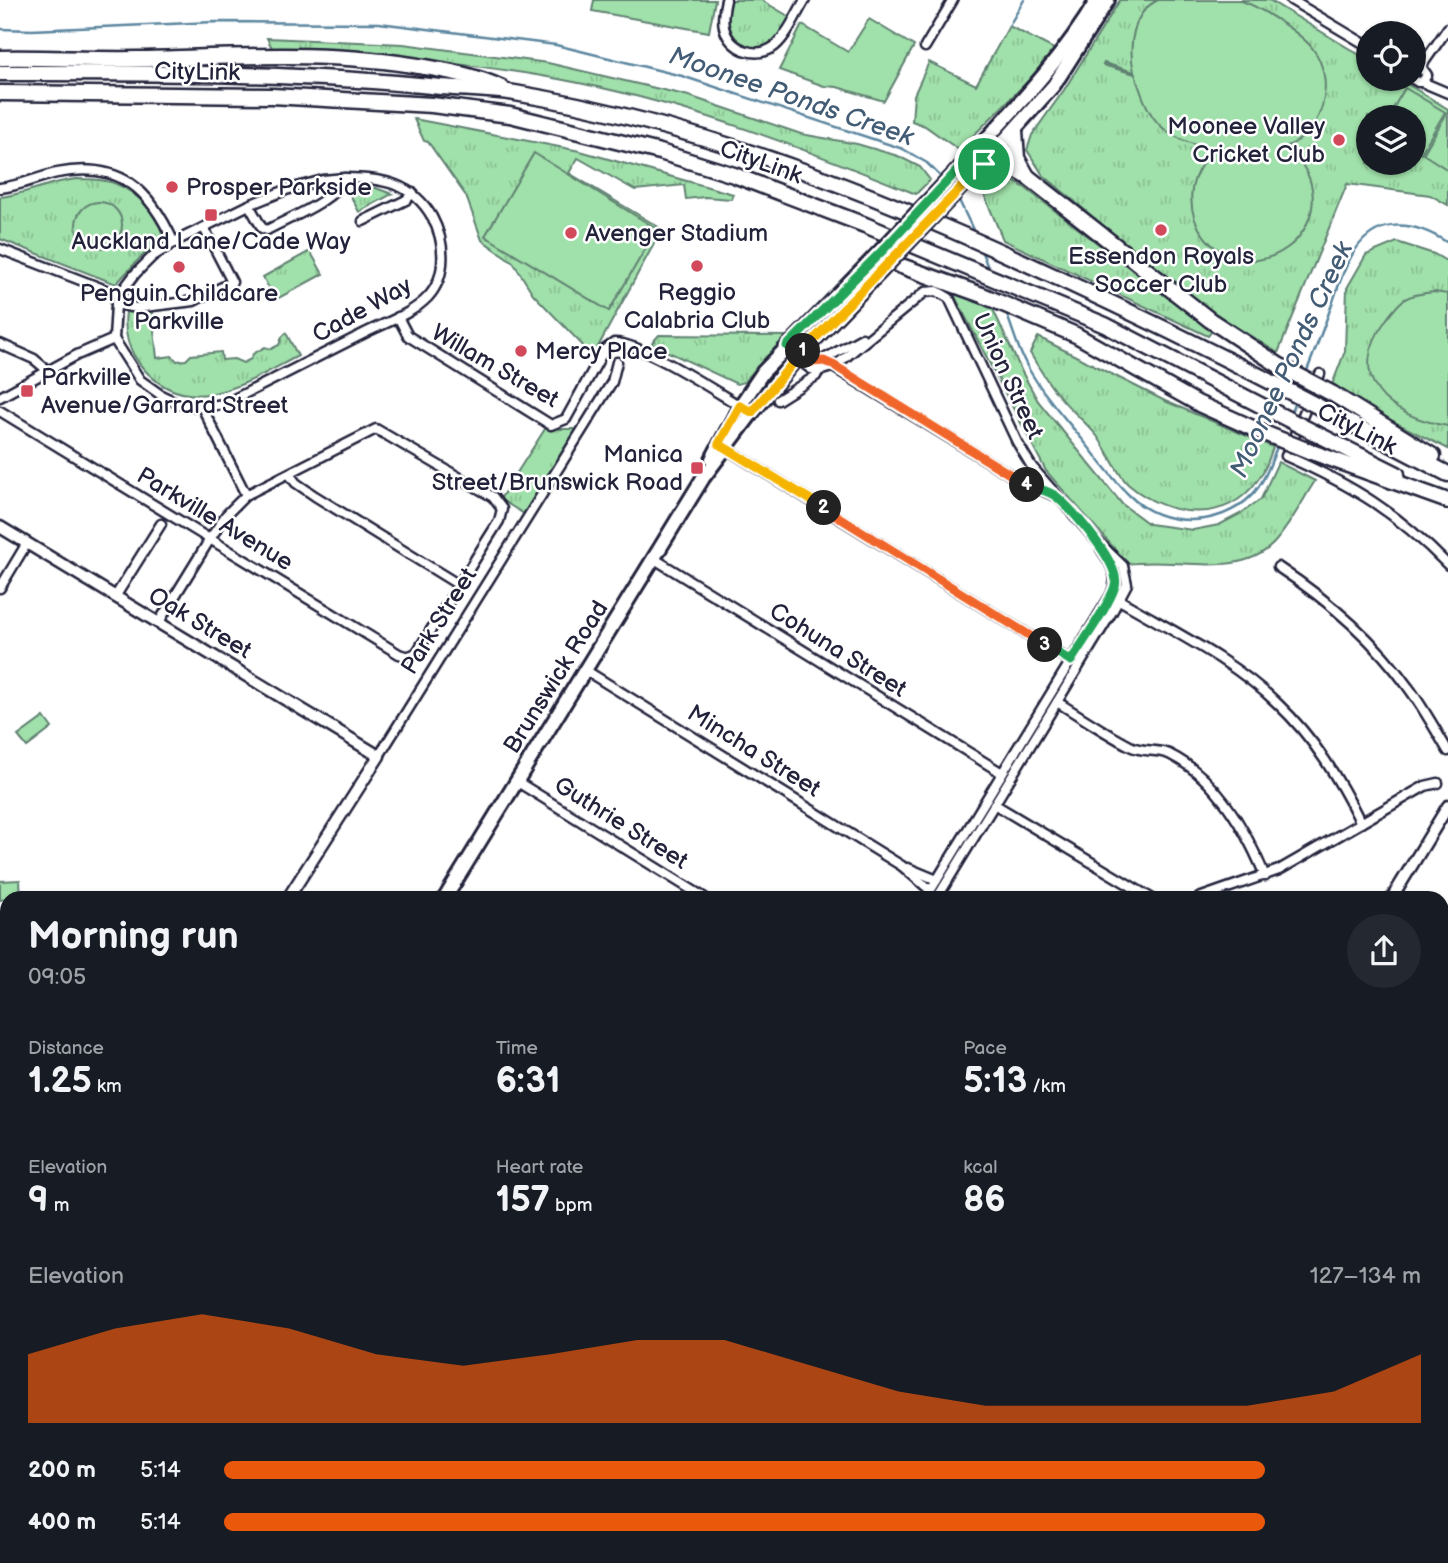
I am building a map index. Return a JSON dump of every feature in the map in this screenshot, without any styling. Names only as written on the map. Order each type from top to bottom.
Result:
[{"type":"highway","points":[[0,58],[97,60],[289,55],[336,57],[399,63],[479,77],[510,92]]},
{"type":"highway","name":"CityLink","points":[[0,73],[212,73],[358,79],[510,92],[590,107],[714,140],[833,181],[1003,253],[1193,341],[1448,474]]},
{"type":"highway","name":"CityLink","points":[[0,93],[272,96],[432,105],[510,115],[687,159],[808,202],[1104,325],[1448,501]]},
{"type":"highway","points":[[1015,131],[1017,158],[1028,177]]},
{"type":"highway","points":[[988,160],[1028,177],[1210,320],[1280,366],[1333,394],[1448,466]]},
{"type":"highway","points":[[899,243],[920,271]]},
{"type":"highway","points":[[885,267],[920,271],[1026,313],[1076,335],[1199,404],[1309,451],[1448,501]]},
{"type":"main road","points":[[899,243],[988,160],[1015,131],[1054,85],[1105,1]]},
{"type":"main road","points":[[899,243],[975,152],[1044,76],[1105,1]]},
{"type":"main road","points":[[975,152],[988,160]]},
{"type":"main road","name":"Brunswick Road","points":[[746,409],[885,267],[899,243]]},
{"type":"main road","name":"Brunswick Road","points":[[449,891],[783,350],[865,267],[899,243]]},
{"type":"street","points":[[726,0],[723,22],[726,34],[733,44],[746,51],[760,52],[778,44],[805,0]]},
{"type":"street","points":[[925,47],[953,0]]},
{"type":"street","points":[[1291,0],[1356,39]]},
{"type":"street","points":[[1426,63],[1448,28]]},
{"type":"street","points":[[1426,78],[1447,93]]},
{"type":"street","points":[[0,188],[60,173],[83,171],[111,175],[128,181],[152,202],[174,243]]},
{"type":"street","points":[[249,205],[262,228],[267,230],[329,197],[340,189],[345,178]]},
{"type":"street","points":[[0,397],[47,370],[114,339],[117,299],[135,274],[153,256],[249,205],[286,190],[323,180],[345,178],[371,178],[396,183],[413,193],[406,200],[362,221]]},
{"type":"street","name":"Cade Way","points":[[114,339],[140,380],[150,388],[180,404],[202,407],[224,404],[398,317],[430,296],[441,271],[443,245],[434,220],[424,203],[413,193]]},
{"type":"street","points":[[0,248],[136,308],[194,301],[232,282],[204,228]]},
{"type":"street","name":"Union Street","points":[[874,332],[925,292],[933,290],[949,298],[1025,456],[1055,495],[1123,566],[1127,584],[1071,661],[994,804],[941,891]]},
{"type":"street","name":"Willam Street","points":[[398,317],[408,336],[551,425],[566,419],[608,345],[618,343],[681,371],[746,409]]},
{"type":"street","points":[[799,356],[811,369],[820,370],[835,366],[874,332]]},
{"type":"street","points":[[783,350],[811,362],[824,361],[874,332]]},
{"type":"street","points":[[0,344],[34,359],[47,370]]},
{"type":"street","points":[[824,361],[1017,479],[1055,495]]},
{"type":"street","name":"Park Street","points":[[292,891],[612,382],[617,362]]},
{"type":"street","points":[[778,400],[816,376],[820,370]]},
{"type":"street","points":[[1320,374],[1286,456],[1346,484],[1382,507],[1448,565]]},
{"type":"street","points":[[202,407],[246,495]]},
{"type":"street","name":"Parkville Avenue","points":[[0,411],[399,654],[410,656]]},
{"type":"street","name":"Park Street","points":[[289,474],[376,429],[493,497],[502,509],[499,521],[459,585],[417,652],[410,656]]},
{"type":"street","points":[[723,447],[1071,661]]},
{"type":"street","points":[[159,622],[226,515],[246,495],[289,474],[315,496],[459,585]]},
{"type":"street","points":[[116,597],[161,524]]},
{"type":"street","name":"Oak Street","points":[[0,527],[379,756]]},
{"type":"street","points":[[0,588],[27,543]]},
{"type":"street","name":"Cohuna Street","points":[[653,558],[1002,773]]},
{"type":"street","points":[[1278,567],[1323,599],[1366,637],[1408,687],[1448,751]]},
{"type":"street","points":[[1115,597],[1235,670],[1277,703],[1302,728],[1324,757],[1361,822]]},
{"type":"street","name":"Union Street","points":[[930,891],[1002,773],[1057,702],[1115,597]]},
{"type":"street","name":"Mincha Street","points":[[585,670],[902,866],[937,880]]},
{"type":"street","points":[[1057,702],[1137,749],[1167,753],[1199,776],[1236,820],[1251,844],[1265,876]]},
{"type":"street","name":"Guthrie Street","points":[[516,781],[694,891]]},
{"type":"street","points":[[1220,891],[1265,876],[1425,786],[1438,783]]},
{"type":"street","points":[[994,804],[1139,891]]},
{"type":"street","points":[[1396,891],[1448,806]]},
{"type":"street","name":"Mincha Street","points":[[902,866],[925,891]]},
{"type":"green space","points":[[594,0],[715,0],[709,32],[592,11]]},
{"type":"green space","points":[[761,0],[790,17],[782,32],[765,47],[758,49],[744,46],[733,38],[727,25],[730,2]]},
{"type":"green space","points":[[1120,0],[1269,0],[1356,53],[1356,91],[1419,91],[1448,109],[1448,205],[1430,195],[1347,184],[1278,353],[1191,299],[1043,175],[1027,150],[1032,135],[1064,90]]},
{"type":"green space","points":[[1158,0],[1238,0],[1246,3],[1289,28],[1313,49],[1320,62],[1325,91],[1317,119],[1309,131],[1285,147],[1298,159],[1307,173],[1313,199],[1311,214],[1296,240],[1287,248],[1264,259],[1241,259],[1221,251],[1205,237],[1194,218],[1191,196],[1197,172],[1214,150],[1171,134],[1161,126],[1146,106],[1135,74],[1103,65],[1104,63],[1134,72],[1132,41],[1137,21],[1149,6]]},
{"type":"green space","points":[[869,19],[914,46],[884,101],[837,87],[824,86],[779,70],[802,25],[848,52]]},
{"type":"green space","points":[[1009,26],[1054,49],[1035,74],[959,150],[925,126],[912,121],[914,95],[929,62],[976,85]]},
{"type":"green space","points":[[267,38],[403,44],[548,63],[689,96],[801,134],[857,144],[898,156],[920,167],[930,180],[916,194],[792,145],[708,117],[579,83],[465,65],[273,50]]},
{"type":"green space","points":[[1403,91],[1410,91],[1445,112],[1426,144],[1426,105],[1395,105]]},
{"type":"green space","points":[[1447,113],[1448,170],[1426,156],[1426,149]]},
{"type":"green space","points":[[414,119],[580,151],[733,194],[731,199],[686,199],[684,185],[635,190],[578,158],[569,173],[662,229],[593,356],[533,294],[513,262],[482,240],[466,196],[428,142],[424,141]]},
{"type":"green space","name":"Avenger Stadium","points":[[534,153],[657,229],[609,311],[485,236]]},
{"type":"green space","points":[[987,170],[1024,187],[1212,331],[1208,336],[1003,240],[979,182]]},
{"type":"green space","points":[[76,179],[105,181],[122,187],[139,198],[158,222],[162,239],[116,284],[0,239],[0,197]]},
{"type":"green space","points":[[356,187],[376,188],[392,194],[359,212],[348,191]]},
{"type":"green space","points":[[99,202],[115,209],[122,225],[115,241],[99,248],[83,241],[76,225],[83,209]]},
{"type":"green space","points":[[1397,242],[1434,254],[1448,262],[1448,449],[1330,390],[1345,351],[1347,288],[1366,255]]},
{"type":"green space","points":[[310,251],[323,274],[275,300],[263,277]]},
{"type":"green space","points":[[1434,292],[1448,294],[1448,426],[1407,414],[1391,404],[1379,392],[1371,377],[1369,360],[1374,341],[1396,307],[1410,296]]},
{"type":"green space","points":[[953,293],[992,307],[1038,401],[1122,504],[1149,524],[1193,530],[1219,525],[1261,499],[1278,462],[1315,481],[1279,537],[1259,555],[1223,564],[1128,564],[1046,471]]},
{"type":"green space","points":[[152,310],[157,358],[172,356],[177,361],[186,360],[191,355],[221,352],[222,360],[234,359],[243,363],[265,347],[271,349],[279,345],[286,333],[298,356],[260,376],[219,392],[199,395],[179,392],[160,384],[142,367],[128,341],[126,312],[139,314]]},
{"type":"green space","points":[[659,335],[786,336],[744,382],[737,384],[651,344]]},
{"type":"green space","points":[[1038,337],[1165,401],[1273,447],[1257,481],[1244,495],[1229,505],[1212,510],[1195,512],[1178,509],[1144,496],[1125,481],[1097,436],[1064,402],[1044,376],[1030,353]]},
{"type":"green space","points":[[545,429],[578,429],[524,514],[500,499]]},
{"type":"green space","points":[[44,717],[52,728],[27,747],[18,736]]},
{"type":"green space","points":[[20,880],[21,891],[0,891],[0,881]]},
{"type":"waterway","points":[[1009,26],[1024,0]]},
{"type":"waterway","name":"Moonee Ponds Creek","points":[[0,29],[215,22],[379,23],[556,45],[682,76],[903,149],[927,163],[944,180]]},
{"type":"waterway","name":"Moonee Ponds Creek","points":[[957,196],[975,234]]},
{"type":"waterway","name":"Moonee Ponds Creek","points":[[1306,373],[1345,269],[1360,243],[1383,228],[1395,226],[1421,230],[1448,243]]},
{"type":"waterway","name":"Moonee Ponds Creek","points":[[981,250],[989,270]]},
{"type":"waterway","name":"Moonee Ponds Creek","points":[[1006,312],[1024,360],[1046,395],[1123,489],[1143,506],[1158,514],[1190,520],[1223,514],[1238,506],[1260,485],[1278,444]]},
{"type":"waterway","name":"Moonee Ponds Creek","points":[[1290,415],[1296,399]]},
{"type":"place","name":"Moonee Valley Cricket Club","points":[[1339,140]]},
{"type":"place","name":"Prosper Parkside","points":[[172,187]]},
{"type":"place","name":"Auckland Lane/Cade Way","points":[[211,215]]},
{"type":"place","name":"Essendon Royals Soccer Club","points":[[1161,230]]},
{"type":"place","name":"Avenger Stadium","points":[[571,233]]},
{"type":"place","name":"Reggio Calabria Club","points":[[697,266]]},
{"type":"place","name":"Penguin Childcare Parkville","points":[[179,267]]},
{"type":"place","name":"Mercy Place","points":[[521,351]]},
{"type":"place","name":"Parkville Avenue/Garrard Street","points":[[27,391]]},
{"type":"place","name":"Manica Street/Brunswick Road","points":[[697,468]]},
{"type":"route","points":[[984,164],[890,262],[880,272],[801,354],[796,359],[752,412],[740,406],[719,444],[1071,661],[1116,584],[1114,569],[1095,539],[1055,495],[1027,485],[835,366],[824,361],[811,362],[801,354],[787,346],[884,249],[979,148],[992,156],[984,164]]}]
